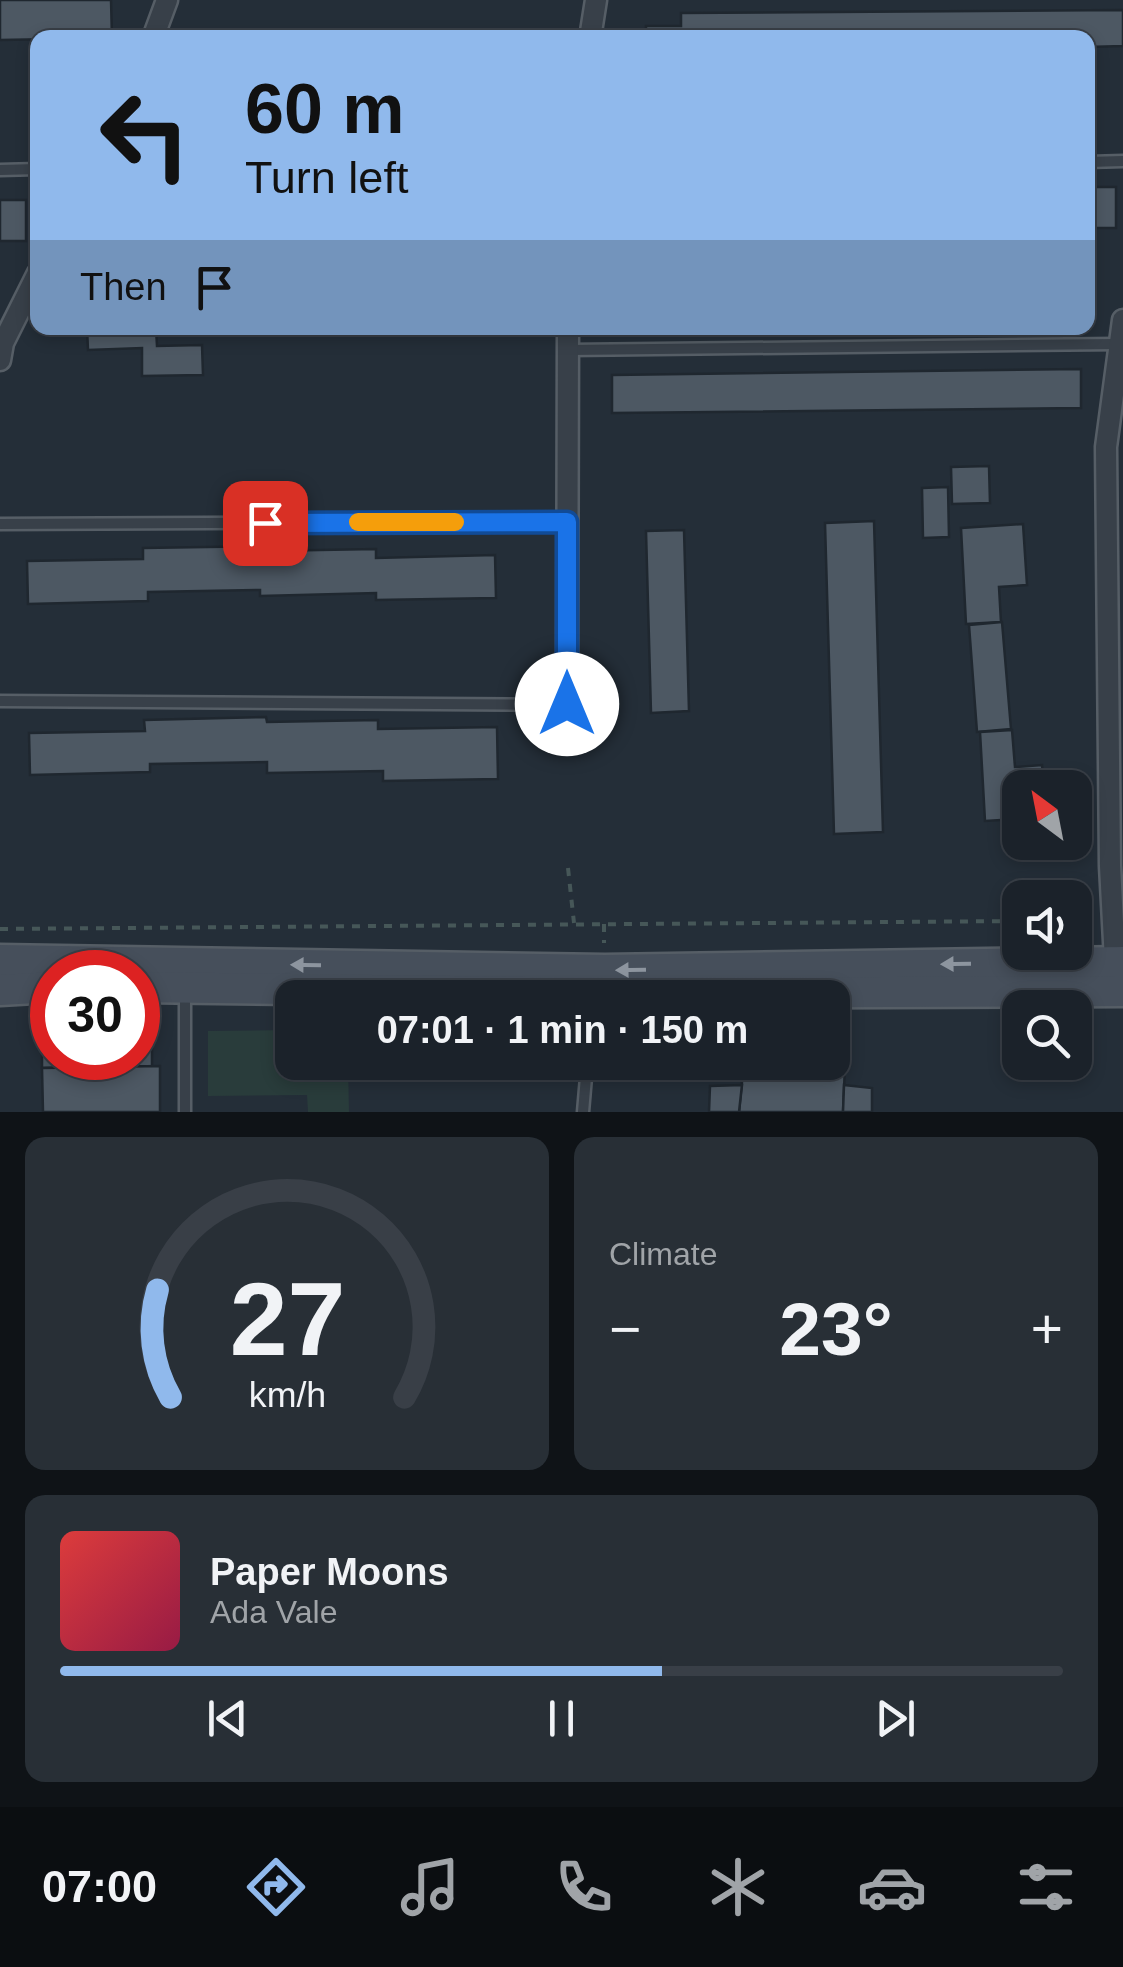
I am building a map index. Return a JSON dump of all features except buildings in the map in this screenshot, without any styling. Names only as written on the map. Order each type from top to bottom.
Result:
[{"type":"main road","points":[[0,960],[604,970],[1120,971]]},
{"type":"main road","points":[[850,985],[1120,971]]},
{"type":"main road","points":[[160,987],[275,989]]},
{"type":"main road","points":[[0,990],[30,988]]},
{"type":"street","points":[[157,30],[168,0]]},
{"type":"street","points":[[591,30],[596,0]]},
{"type":"street","points":[[1,348],[30,288]]},
{"type":"street","points":[[1120,971],[1116,693],[1106,447],[1123,320]]},
{"type":"street","points":[[567,704],[568,335]]},
{"type":"lane","points":[[1095,162],[1123,160]]},
{"type":"lane","points":[[0,170],[30,169]]},
{"type":"lane","points":[[568,350],[1118,344]]},
{"type":"lane","points":[[0,524],[567,522]]},
{"type":"lane","points":[[0,701],[567,704]]},
{"type":"lane","points":[[185,988],[185,1112]]},
{"type":"lane","points":[[583,1112],[586,1080]]},
{"type":"path","points":[[568,868],[574,925]]},
{"type":"path","points":[[0,929],[1002,920]]},
{"type":"green space","points":[[275,1030],[275,1080],[348,1080],[349,1112],[308,1112],[307,1095],[208,1096],[208,1031]]},
{"type":"slow traffic","points":[[358,522],[455,522]]},
{"type":"route","points":[[265,523],[567,522],[567,704]]}]
